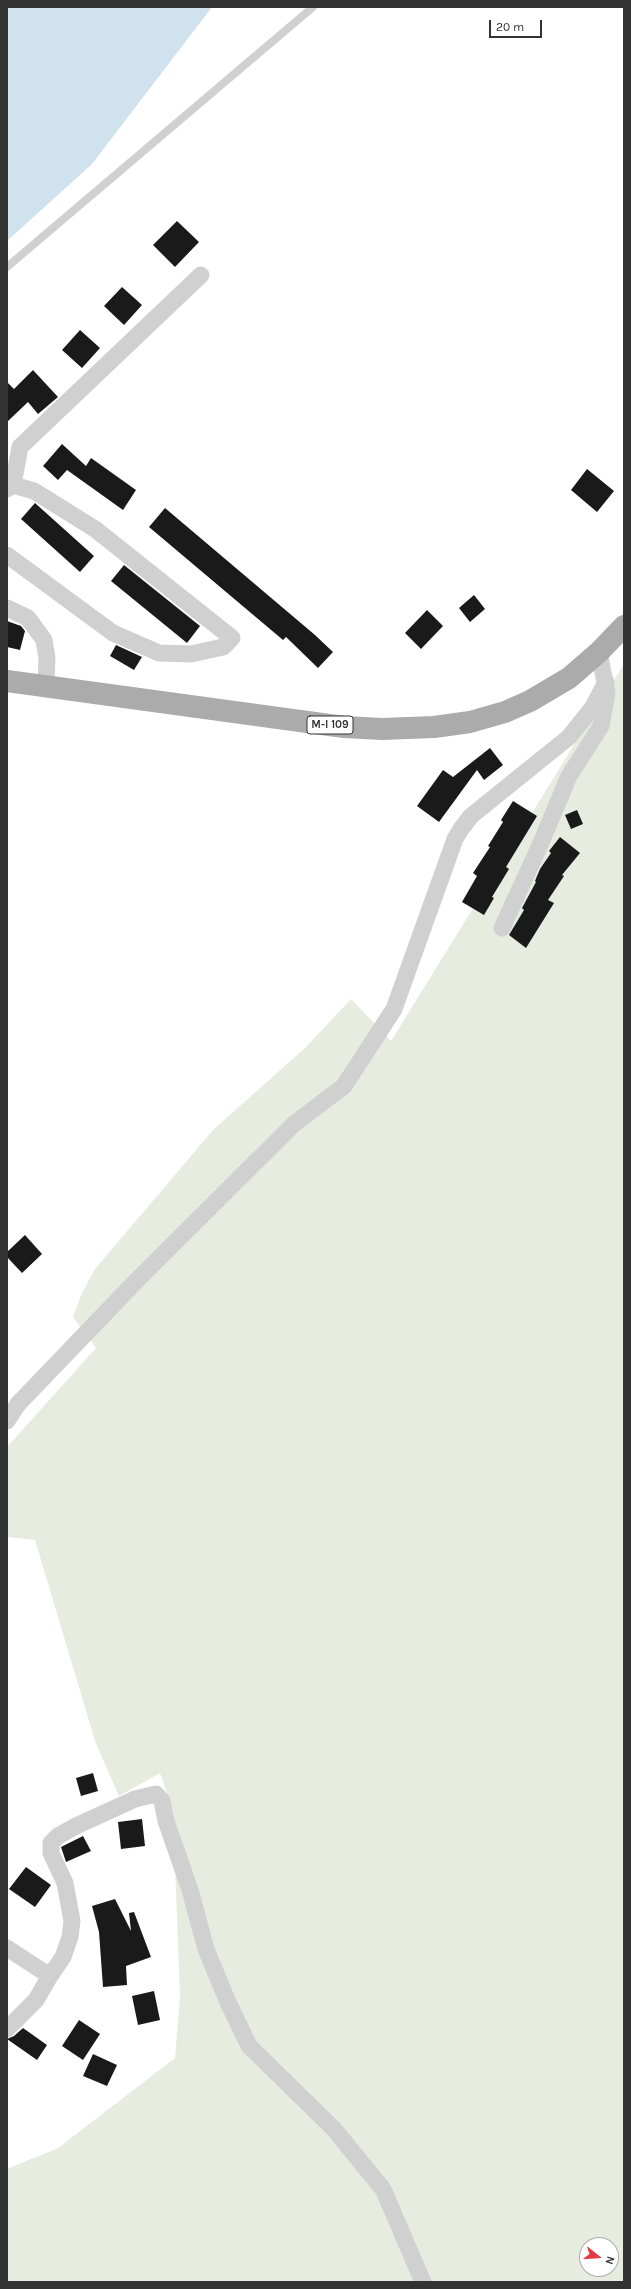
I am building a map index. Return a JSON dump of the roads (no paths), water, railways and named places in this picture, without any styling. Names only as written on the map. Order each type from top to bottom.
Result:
[{"type":"main road","name":"M-I 109","points":[[7,681],[46,685],[344,727],[382,729],[434,727],[470,722],[505,712],[530,701],[569,678],[599,652],[624,626]]},
{"type":"street","points":[[7,556],[113,633],[160,653],[191,654],[223,647],[232,638],[95,529],[34,491],[10,487],[20,447],[201,276]]},
{"type":"street","points":[[7,608],[28,618],[44,640],[47,658],[46,685]]},
{"type":"street","points":[[502,928],[540,845],[569,776],[600,726],[605,711],[606,682],[599,652]]},
{"type":"street","points":[[7,1422],[18,1404],[167,1249],[294,1124],[344,1086],[394,1009],[455,839],[461,829],[471,816],[569,737],[593,707],[606,682]]},
{"type":"street","points":[[7,2028],[36,2000],[63,1957],[70,1938],[72,1921],[65,1883],[51,1853],[51,1843],[58,1836],[115,1808],[135,1799],[156,1794],[162,1801],[166,1821],[190,1890],[206,1949],[227,2000],[250,2046],[332,2128],[383,2189],[423,2282]]},
{"type":"street","points":[[7,1948],[50,1976]]},
{"type":"lane","points":[[7,267],[313,7]]},
{"type":"water","points":[[7,7],[212,7],[92,164],[7,241]]}]
